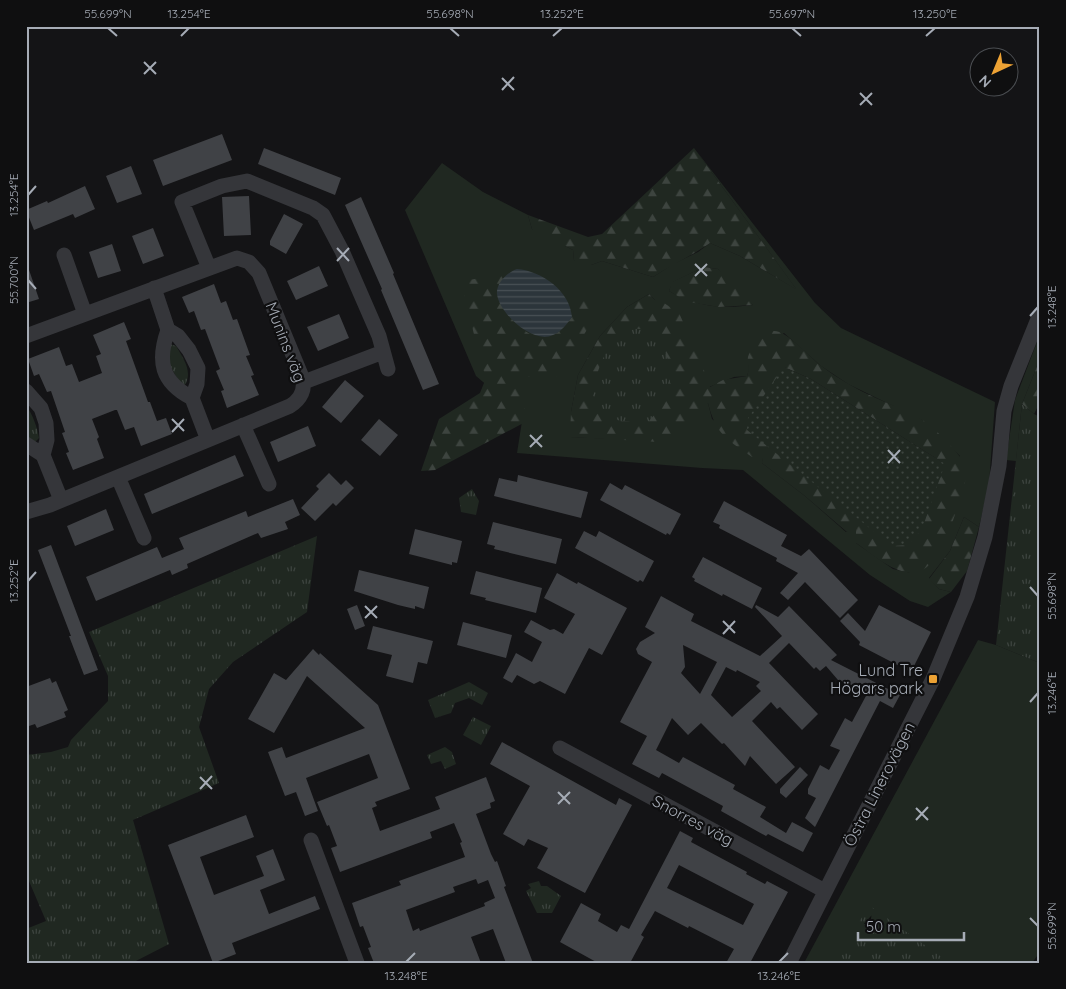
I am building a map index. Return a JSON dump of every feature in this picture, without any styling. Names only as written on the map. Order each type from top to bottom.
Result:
[{"type":"street","points":[[209,268],[182,202],[222,186],[247,181],[313,208],[324,215],[342,252],[379,336],[388,369]]},
{"type":"street","points":[[64,255],[85,314]]},
{"type":"street","name":"Munins väg","points":[[26,336],[237,258],[254,266],[262,280],[304,382],[304,392],[294,404],[62,500],[26,512]]},
{"type":"street","points":[[154,288],[168,330],[162,347],[162,362],[166,375],[174,386],[192,398],[208,440]]},
{"type":"street","name":"Östra Linerovägen","points":[[789,963],[933,679],[967,597],[986,528],[998,466],[1004,411],[1040,314]]},
{"type":"street","points":[[168,330],[178,336],[189,350],[198,368],[197,384],[192,398]]},
{"type":"street","points":[[304,382],[383,352]]},
{"type":"street","points":[[26,391],[41,408],[46,424],[47,440],[43,455]]},
{"type":"street","points":[[243,426],[268,484]]},
{"type":"street","points":[[26,444],[43,455],[62,500]]},
{"type":"street","points":[[118,477],[144,538]]},
{"type":"street","name":"Snorres väg","points":[[560,748],[825,891]]},
{"type":"street","points":[[311,840],[357,963]]},
{"type":"green space","points":[[694,148],[815,303],[841,328],[995,402],[989,484],[979,527],[964,517],[950,551],[929,578],[939,589],[951,592],[928,607],[910,601],[870,575],[743,470],[517,453],[522,421],[503,399],[476,376],[405,210],[442,163],[483,192],[528,215],[532,229],[573,250],[574,260],[591,265],[602,261],[653,277],[673,264],[698,252],[710,243],[740,256],[796,289]],"holes":[[[704,267],[718,269],[753,305],[710,306],[700,304],[669,291],[673,282]],[[649,294],[655,300],[709,387],[734,377],[747,376],[749,370],[748,358],[784,333],[821,366],[848,384],[922,420],[960,456],[911,573],[893,569],[856,543],[856,528],[846,532],[805,496],[762,463],[764,454],[712,419],[708,403],[615,439],[571,437],[571,412],[578,375],[600,336],[627,307]]]},
{"type":"green space","points":[[694,148],[797,290],[740,256],[710,243],[653,277],[602,261],[582,266],[574,260],[573,250],[565,246],[555,249],[532,229],[528,215],[588,237],[602,234]]},
{"type":"green space","points":[[505,266],[510,271],[500,284],[497,293],[510,316],[520,327],[532,335],[545,338],[555,335],[572,317],[571,308],[581,298],[597,313],[559,376],[516,377],[521,400],[529,420],[435,470],[421,471],[439,419],[480,393],[486,378],[461,281],[495,276]]},
{"type":"green space","points":[[704,267],[718,269],[739,286],[753,305],[719,307],[688,302],[669,291],[672,282]]},
{"type":"green space","points":[[649,294],[655,300],[661,301],[679,313],[710,387],[723,380],[747,376],[748,357],[752,349],[762,337],[774,331],[791,339],[820,365],[840,379],[869,395],[921,419],[934,429],[969,468],[949,531],[932,562],[922,571],[910,573],[895,569],[875,557],[856,543],[856,529],[847,532],[762,463],[763,454],[752,457],[729,440],[715,422],[708,403],[698,416],[677,432],[659,442],[570,437],[571,412],[578,375],[600,336],[627,307]],"holes":[[[784,367],[811,379],[945,464]]]},
{"type":"green space","points":[[625,328],[648,331],[655,336],[661,343],[668,360],[670,379],[667,396],[662,406],[649,421],[626,421],[608,418],[596,410],[593,401],[593,390],[604,356],[614,339]]},
{"type":"green space","points":[[1040,334],[1040,359],[1022,404],[1016,461],[1006,460],[1015,400]]},
{"type":"green space","points":[[170,344],[176,346],[188,370],[185,385],[181,385],[170,366]]},
{"type":"green space","points":[[1040,359],[1040,402],[1034,414],[1022,404]]},
{"type":"green space","points":[[784,367],[811,379],[945,464],[922,529],[908,545],[892,546],[747,430],[748,418]]},
{"type":"green space","points":[[1022,404],[1040,417],[1040,663],[996,645]]},
{"type":"green space","points":[[26,405],[31,413],[39,438],[33,444],[26,437]]},
{"type":"green space","points":[[472,489],[479,501],[476,515],[461,512],[459,498]]},
{"type":"green space","points":[[964,517],[979,527],[967,571],[951,592],[939,589],[929,579],[950,551]]},
{"type":"green space","points":[[317,536],[307,612],[233,662],[209,689],[199,727],[219,783],[133,820],[169,944],[132,963],[30,963],[26,952],[26,929],[46,921],[26,874],[26,755],[51,752],[68,747],[71,740],[108,701],[108,676],[89,632]]},
{"type":"green space","points":[[978,640],[996,645],[1040,663],[1040,952],[1032,963],[804,963]]},
{"type":"green space","points":[[469,682],[488,693],[482,705],[469,698],[455,703],[451,713],[435,718],[428,700]]},
{"type":"green space","points":[[473,717],[491,726],[481,745],[463,735]]},
{"type":"green space","points":[[445,747],[452,752],[456,764],[445,769],[441,761],[431,764],[427,755]]},
{"type":"green space","points":[[539,881],[541,886],[547,886],[561,896],[552,913],[537,913],[526,891],[531,888],[528,884]]},
{"type":"green space","points":[[870,906],[950,963],[830,963]]},
{"type":"shaded area","points":[[517,269],[545,278],[566,299],[572,317],[564,328],[556,334],[545,337],[527,331],[510,318],[499,302],[498,286],[506,275]]},
{"type":"building","points":[[222,134],[232,160],[163,186],[153,160]]},
{"type":"building","points":[[264,148],[341,178],[335,195],[258,164]]},
{"type":"building","points":[[131,166],[142,194],[117,203],[106,176]]},
{"type":"building","points":[[85,186],[95,209],[75,218],[73,214],[34,230],[26,210],[47,201],[48,203]]},
{"type":"building","points":[[249,196],[251,235],[224,236],[222,197]]},
{"type":"building","points":[[361,197],[439,384],[423,390],[345,205]]},
{"type":"building","points":[[284,214],[303,224],[286,254],[270,245],[270,241]]},
{"type":"building","points":[[153,228],[164,256],[143,264],[132,236]]},
{"type":"building","points":[[112,244],[121,271],[98,278],[89,252]]},
{"type":"building","points":[[319,266],[328,286],[296,300],[287,281]]},
{"type":"building","points":[[26,267],[28,267],[39,299],[26,303]]},
{"type":"building","points":[[214,284],[221,303],[226,301],[233,320],[237,319],[250,355],[246,356],[254,375],[251,376],[259,395],[227,408],[221,391],[224,390],[216,371],[220,369],[205,329],[201,330],[194,311],[189,313],[182,297]]},
{"type":"building","points":[[339,314],[349,338],[318,351],[307,327]]},
{"type":"building","points":[[124,322],[131,339],[126,341],[148,402],[150,402],[157,421],[166,418],[172,434],[141,446],[134,427],[125,430],[117,410],[115,410],[92,419],[104,458],[73,470],[66,453],[69,452],[62,433],[65,432],[51,391],[47,392],[39,374],[34,376],[28,359],[59,347],[66,366],[72,364],[79,382],[102,373],[96,356],[101,354],[93,335]]},
{"type":"building","points":[[345,380],[364,396],[341,423],[322,407]]},
{"type":"building","points":[[379,419],[398,435],[380,456],[361,440]]},
{"type":"building","points":[[308,426],[316,446],[278,462],[270,442]]},
{"type":"building","points":[[235,455],[244,476],[152,514],[144,494]]},
{"type":"building","points":[[329,473],[341,485],[346,480],[354,488],[336,506],[333,503],[315,521],[301,508],[319,489],[316,486]]},
{"type":"building","points":[[518,475],[588,492],[581,518],[494,496],[499,478],[517,482]]},
{"type":"building","points":[[610,483],[622,490],[625,485],[681,514],[670,535],[667,533],[666,535],[600,500]]},
{"type":"building","points":[[293,499],[300,515],[285,522],[288,529],[261,538],[258,533],[187,564],[188,568],[172,575],[170,570],[96,601],[86,577],[157,547],[162,558],[184,549],[179,538],[246,511],[248,517]]},
{"type":"building","points":[[724,501],[787,535],[781,546],[801,556],[809,549],[858,600],[840,618],[805,582],[788,600],[780,593],[798,573],[776,561],[777,558],[719,528],[720,525],[713,522]]},
{"type":"building","points":[[106,509],[114,530],[75,546],[67,526]]},
{"type":"building","points":[[493,522],[562,539],[556,564],[494,549],[495,546],[487,544]]},
{"type":"building","points":[[415,529],[462,541],[457,563],[452,562],[452,565],[409,554]]},
{"type":"building","points":[[584,531],[596,537],[599,531],[654,561],[643,582],[640,580],[638,582],[575,548]]},
{"type":"building","points":[[51,545],[98,670],[84,675],[38,550]]},
{"type":"building","points":[[703,557],[762,588],[752,609],[694,581],[695,579],[692,577]]},
{"type":"building","points":[[359,570],[429,587],[424,609],[415,606],[415,609],[398,605],[354,591]]},
{"type":"building","points":[[476,571],[542,588],[536,613],[485,600],[486,598],[470,594]]},
{"type":"building","points":[[557,573],[627,608],[602,655],[589,648],[565,694],[540,681],[534,684],[517,675],[512,683],[503,678],[516,653],[532,662],[542,642],[524,632],[531,620],[550,630],[554,629],[563,634],[575,614],[544,598]]},
{"type":"building","points":[[661,596],[694,614],[691,621],[760,656],[782,636],[755,607],[756,605],[778,617],[789,606],[837,655],[831,660],[900,695],[893,708],[880,701],[815,827],[805,818],[816,798],[808,794],[808,789],[820,765],[829,770],[840,750],[830,746],[845,718],[852,722],[867,694],[838,680],[826,666],[820,671],[816,667],[814,669],[789,643],[769,663],[818,714],[802,730],[780,707],[777,709],[771,702],[752,721],[795,767],[776,784],[750,756],[745,766],[724,743],[722,744],[701,723],[688,735],[672,718],[656,750],[679,763],[683,757],[735,785],[733,789],[766,807],[760,817],[786,833],[792,822],[813,833],[803,852],[768,834],[766,836],[721,811],[723,806],[662,773],[659,778],[632,764],[647,736],[620,722],[652,662],[638,654],[636,649],[640,642],[655,633],[645,627]],"holes":[[[683,645],[717,662],[700,694],[681,673],[685,667]],[[726,667],[736,672],[737,670],[760,682],[756,686],[761,691],[732,717],[711,695]]]},
{"type":"building","points":[[357,605],[365,626],[355,630],[347,609]]},
{"type":"building","points":[[879,605],[931,632],[911,672],[859,645],[860,642],[840,621],[848,613],[865,631]]},
{"type":"building","points":[[463,622],[512,635],[506,658],[457,645]]},
{"type":"building","points":[[373,626],[433,641],[427,664],[418,662],[413,683],[386,676],[392,655],[367,649]]},
{"type":"building","points":[[313,649],[319,655],[320,653],[378,705],[410,789],[375,802],[377,806],[372,808],[380,831],[440,809],[435,797],[486,777],[495,801],[490,803],[491,808],[476,814],[491,854],[495,862],[497,861],[506,886],[504,887],[533,963],[506,963],[493,929],[471,937],[481,963],[374,963],[368,948],[371,947],[363,926],[360,927],[352,903],[401,885],[399,881],[465,857],[460,843],[462,842],[454,823],[430,832],[432,838],[340,872],[331,848],[337,846],[317,802],[378,778],[369,754],[306,778],[318,811],[305,816],[296,792],[285,796],[268,752],[282,747],[286,758],[365,728],[307,676],[274,733],[248,719],[274,673],[286,680]],"holes":[[[476,879],[478,884],[488,880],[495,898],[484,903],[485,906],[420,931],[419,928],[413,931],[406,910],[455,892],[453,887]]]},
{"type":"building","points":[[50,678],[52,683],[56,681],[68,710],[64,712],[66,717],[37,728],[35,724],[29,726],[26,719],[26,687]]},
{"type":"building","points":[[502,742],[616,805],[619,798],[632,805],[585,893],[537,868],[548,848],[528,839],[524,846],[503,834],[530,786],[490,764]]},
{"type":"building","points":[[800,767],[808,775],[786,798],[780,793],[780,789]]},
{"type":"building","points":[[246,815],[254,837],[200,857],[214,895],[264,876],[256,856],[273,849],[285,880],[260,890],[269,914],[315,896],[320,909],[232,943],[236,954],[213,963],[168,845]]},
{"type":"building","points":[[680,831],[693,838],[691,842],[747,872],[746,874],[765,884],[767,881],[788,892],[750,963],[726,963],[734,949],[655,911],[641,935],[644,937],[630,963],[598,963],[560,942],[581,903],[601,914],[598,921],[617,932],[621,925],[629,929]],"holes":[[[679,865],[754,904],[743,925],[667,888]]]},
{"type":"place","name":"Lund Tre Högars park","points":[[933,679]]}]
